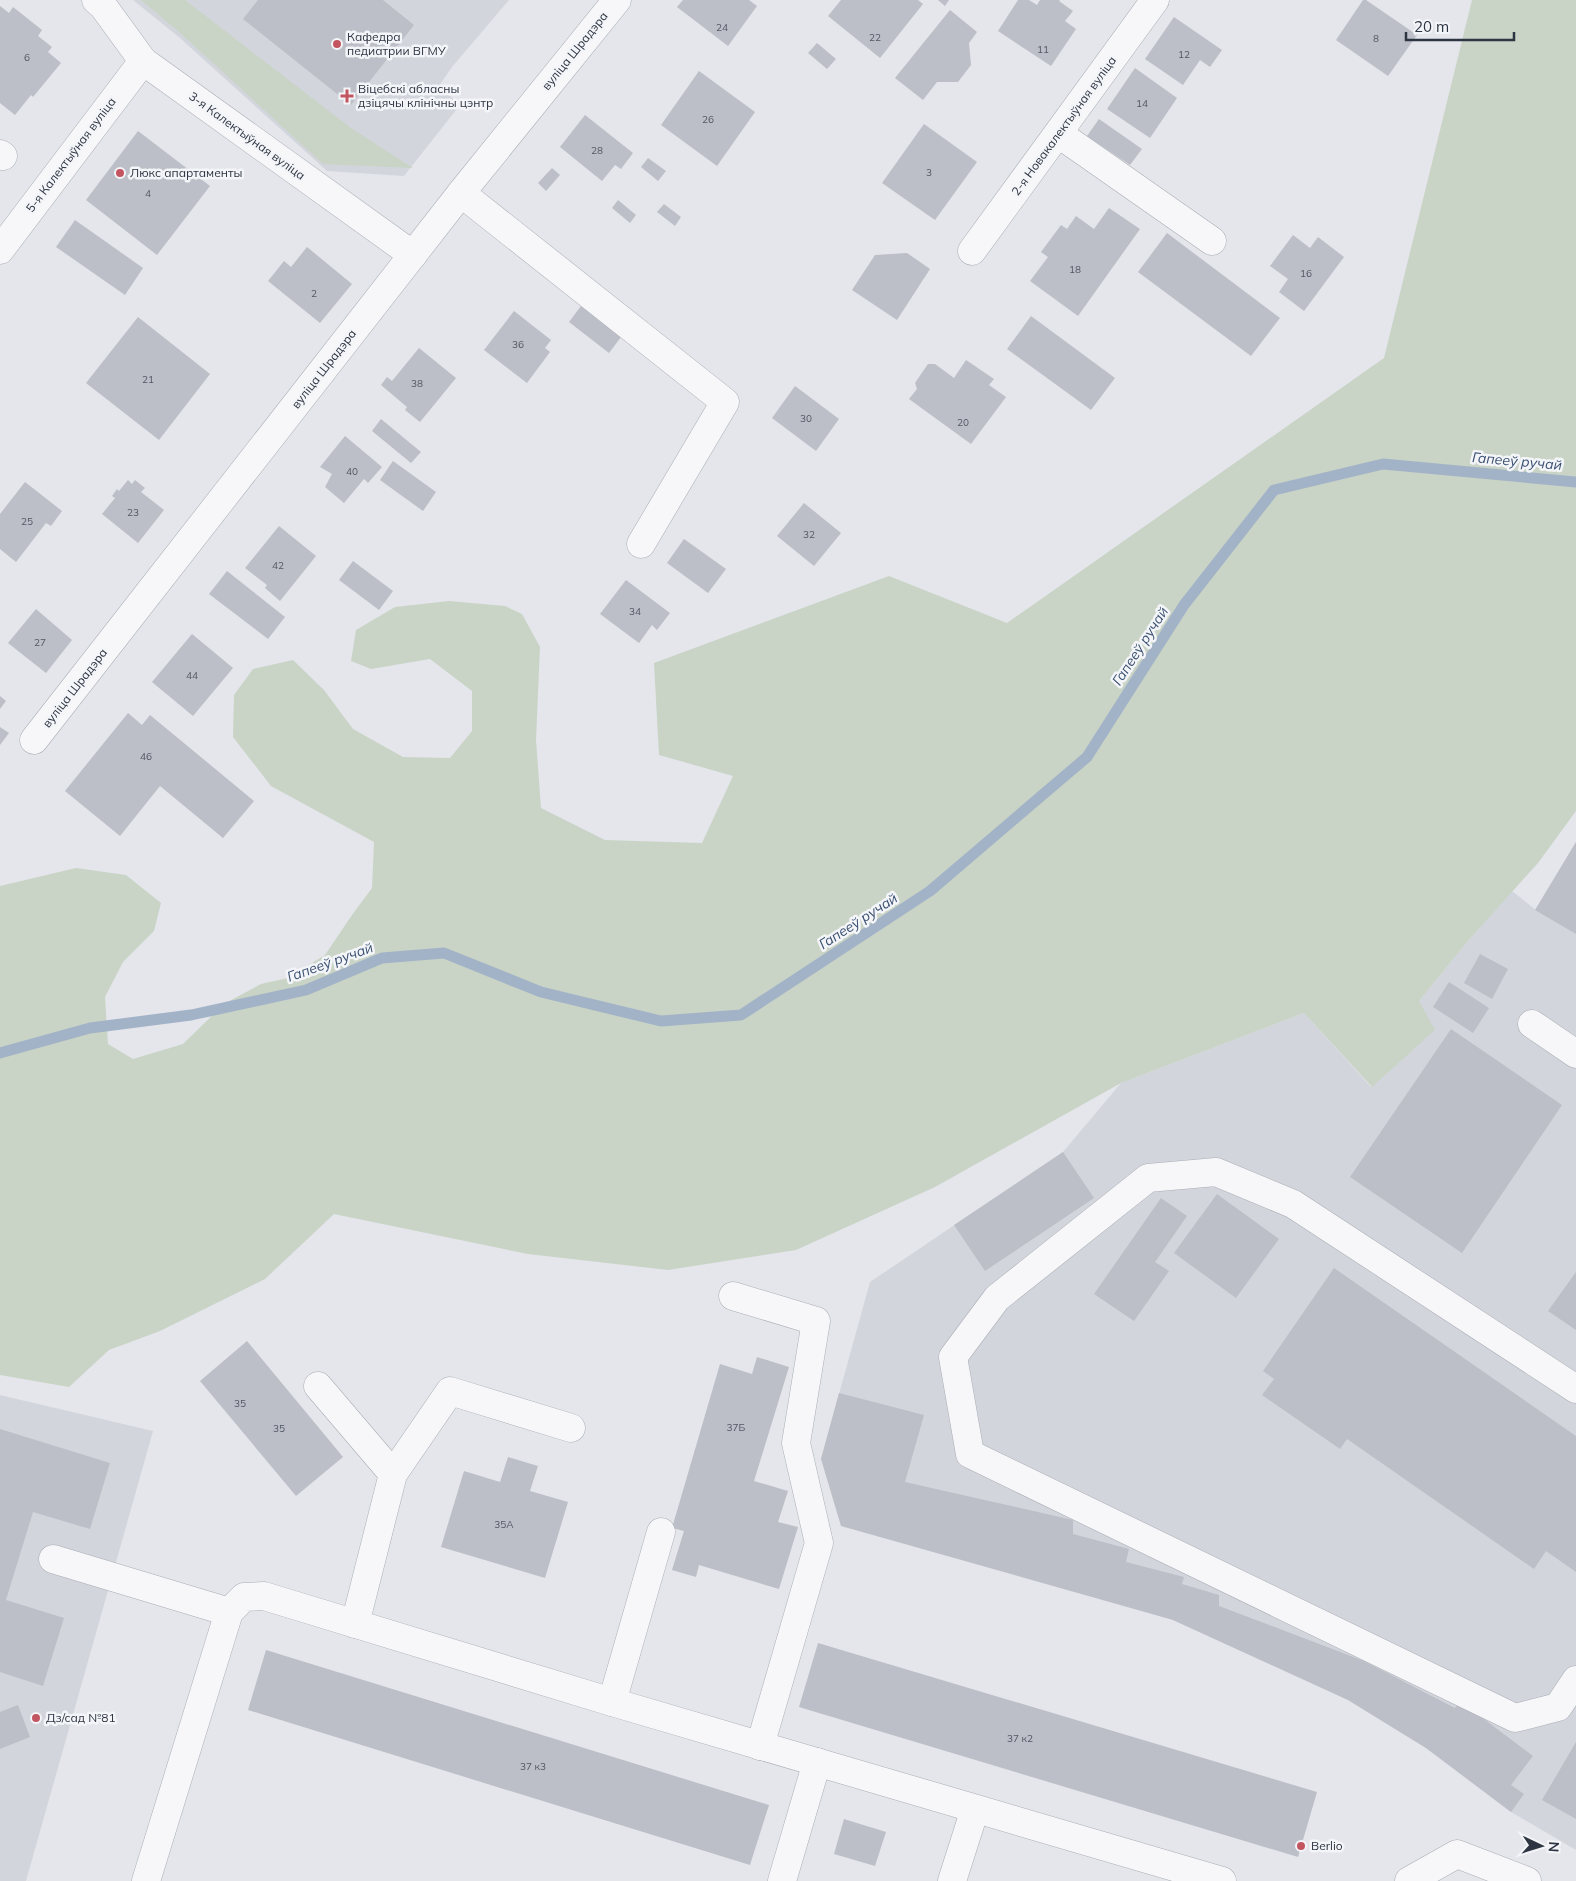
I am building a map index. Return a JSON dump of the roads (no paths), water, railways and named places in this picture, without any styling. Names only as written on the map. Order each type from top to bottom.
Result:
[{"type":"street","name":"3-я Калектыўная вуліца","points":[[96,0],[103,6],[143,61],[413,255]]},
{"type":"street","name":"вуліца Шрадэра","points":[[34,740],[461,193],[617,0]]},
{"type":"street","name":"2-я Новакалектыўная вуліца","points":[[972,251],[1155,0]]},
{"type":"street","name":"5-я Калектыўная вуліца","points":[[0,250],[143,61]]},
{"type":"street","points":[[1059,134],[1212,240]]},
{"type":"street","points":[[461,193],[725,402],[641,544]]},
{"type":"street","points":[[1532,1024],[1576,1054]]},
{"type":"street","points":[[1576,1389],[1293,1204],[1216,1172],[1148,1178],[997,1298],[953,1356],[970,1454],[1515,1718],[1558,1707],[1576,1680]]},
{"type":"street","points":[[733,1296],[816,1321],[796,1443],[819,1543],[760,1746]]},
{"type":"street","points":[[318,1386],[393,1474]]},
{"type":"street","points":[[355,1624],[393,1474],[450,1391],[571,1428]]},
{"type":"street","points":[[612,1702],[661,1532]]},
{"type":"street","points":[[53,1559],[229,1612]]},
{"type":"street","points":[[146,1881],[229,1612],[244,1596],[264,1596],[612,1702],[1222,1881]]},
{"type":"street","points":[[782,1881],[817,1762]]},
{"type":"street","points":[[952,1881],[976,1809]]},
{"type":"street","points":[[1409,1881],[1457,1854],[1527,1881]]},
{"type":"waterway","name":"Гапееў ручай","points":[[0,1053],[90,1028],[191,1015],[306,990],[382,958],[444,953],[541,992],[661,1021],[741,1015],[930,891],[1087,757],[1184,605],[1274,490],[1383,464],[1576,482]]},
{"type":"place","name":"Кафедра педиатрии ВГМУ","points":[[337,44]]},
{"type":"place","name":"Віцебскі абласны дзіцячы клінічны цэнтр","points":[[347,96]]},
{"type":"place","name":"Люкс апартаменты","points":[[120,173]]},
{"type":"place","name":"Дз/сад №81","points":[[36,1718]]},
{"type":"place","name":"Berlio","points":[[1301,1846]]}]
